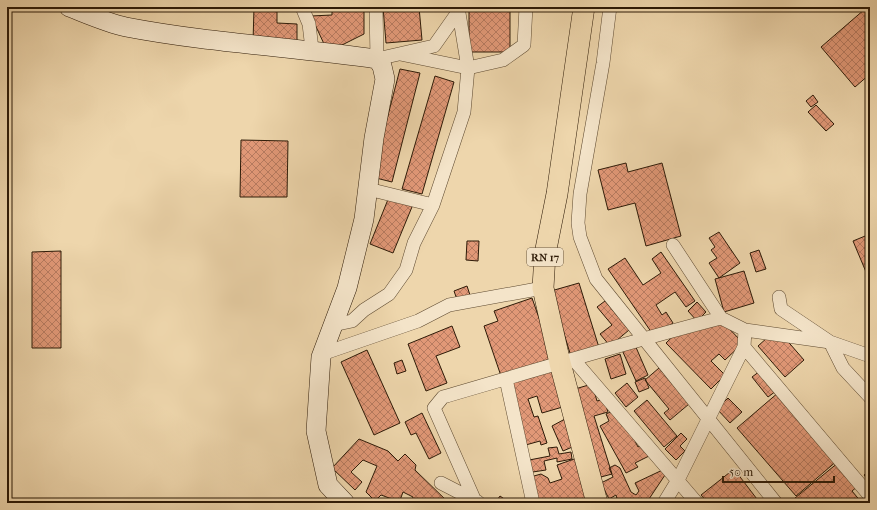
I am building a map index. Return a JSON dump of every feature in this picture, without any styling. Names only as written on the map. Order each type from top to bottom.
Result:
[{"type":"main road","points":[[69,7],[125,27],[251,45],[312,49],[377,58],[382,66],[385,79],[374,138],[364,219],[348,288],[322,354],[316,431],[328,486],[345,503]]},
{"type":"main road","name":"RN 17","points":[[584,7],[557,194],[545,254],[543,288],[567,361],[597,503]]},
{"type":"street","points":[[302,7],[309,24],[312,49]]},
{"type":"street","points":[[376,7],[377,58],[434,46],[458,10]]},
{"type":"street","points":[[400,54],[468,68],[503,60],[524,45],[526,7]]},
{"type":"street","points":[[610,7],[580,194],[578,223],[580,237],[596,279],[776,503]]},
{"type":"street","points":[[333,325],[352,321],[364,310],[389,294],[406,270],[414,244],[434,205],[464,112],[468,68],[458,10]]},
{"type":"street","points":[[368,189],[434,205]]},
{"type":"street","points":[[673,245],[721,318],[745,330],[830,342],[870,356]]},
{"type":"street","points":[[322,354],[418,321],[449,305],[543,288]]},
{"type":"street","points":[[779,297],[781,309],[830,342],[843,368],[870,397]]},
{"type":"street","points":[[478,502],[434,408],[443,396],[506,379],[643,338],[721,318]]},
{"type":"street","points":[[664,503],[678,480],[744,347],[745,330]]},
{"type":"street","points":[[744,347],[870,496]]},
{"type":"street","points":[[567,361],[678,480],[697,503]]},
{"type":"street","points":[[506,379],[533,503]]},
{"type":"street","points":[[440,483],[478,502]]},
{"type":"building","points":[[254,7],[277,7],[277,23],[297,24],[297,43],[253,43]]},
{"type":"building","points":[[332,7],[364,7],[364,34],[340,46],[325,46],[311,16],[332,15]]},
{"type":"building","points":[[383,7],[419,7],[422,40],[386,43]]},
{"type":"building","points":[[469,7],[510,7],[510,52],[469,52]]},
{"type":"building","points":[[865,9],[870,14],[870,74],[855,87],[821,47]]},
{"type":"building","points":[[400,69],[420,73],[392,182],[372,177]]},
{"type":"building","points":[[435,76],[454,82],[422,194],[402,189]]},
{"type":"building","points":[[813,95],[818,102],[811,107],[806,101]]},
{"type":"building","points":[[816,105],[834,124],[826,131],[808,112]]},
{"type":"building","points":[[241,140],[288,141],[287,197],[240,197]]},
{"type":"building","points":[[626,163],[628,172],[662,163],[681,236],[646,246],[635,203],[608,210],[598,170]]},
{"type":"building","points":[[391,192],[414,202],[393,253],[370,244]]},
{"type":"building","points":[[719,232],[740,263],[719,278],[709,263],[717,258],[711,250],[715,247],[709,238]]},
{"type":"building","points":[[870,234],[870,270],[866,272],[853,241]]},
{"type":"building","points":[[467,241],[479,241],[478,261],[466,260]]},
{"type":"building","points":[[759,250],[766,269],[756,272],[750,253]]},
{"type":"building","points":[[61,251],[61,348],[32,348],[32,252]]},
{"type":"building","points":[[661,252],[695,301],[686,307],[675,292],[656,305],[662,315],[666,312],[673,323],[654,336],[608,269],[625,258],[643,285],[661,273],[652,259]]},
{"type":"building","points":[[744,271],[754,303],[724,312],[715,279]]},
{"type":"building","points":[[579,283],[601,354],[573,363],[551,291]]},
{"type":"building","points":[[467,286],[472,301],[459,305],[454,291]]},
{"type":"building","points":[[532,298],[553,358],[501,376],[484,326],[498,321],[494,311]]},
{"type":"building","points":[[605,301],[629,330],[610,346],[600,334],[612,325],[597,307]]},
{"type":"building","points":[[697,302],[706,312],[697,321],[688,311]]},
{"type":"building","points":[[704,316],[711,323],[718,317],[743,343],[725,360],[719,354],[711,361],[725,375],[711,389],[666,343],[687,323],[691,328]]},
{"type":"building","points":[[452,326],[460,347],[436,356],[447,383],[426,391],[408,344]]},
{"type":"building","points":[[777,329],[804,360],[785,377],[758,346]]},
{"type":"building","points":[[635,345],[648,375],[636,381],[622,350]]},
{"type":"building","points":[[367,350],[400,423],[374,435],[341,362]]},
{"type":"building","points":[[620,354],[626,374],[611,379],[605,359]]},
{"type":"building","points":[[402,360],[406,371],[397,374],[394,363]]},
{"type":"building","points":[[659,368],[689,404],[670,420],[664,413],[669,409],[645,380]]},
{"type":"building","points":[[555,369],[566,406],[542,413],[537,396],[528,399],[534,417],[538,416],[547,443],[541,445],[540,441],[522,446],[503,386]]},
{"type":"building","points":[[760,371],[776,391],[768,397],[752,377]]},
{"type":"building","points":[[645,378],[649,388],[639,392],[635,382]]},
{"type":"building","points":[[627,383],[638,397],[626,407],[615,393]]},
{"type":"building","points":[[592,384],[597,401],[604,399],[608,412],[594,416],[612,474],[601,477],[575,389]]},
{"type":"building","points":[[779,392],[838,460],[796,496],[737,428]]},
{"type":"building","points":[[728,398],[742,412],[730,423],[717,409]]},
{"type":"building","points":[[647,400],[677,436],[664,447],[634,411]]},
{"type":"building","points":[[619,408],[638,447],[645,443],[651,455],[635,463],[638,467],[626,473],[600,426],[609,421],[606,414]]},
{"type":"building","points":[[422,413],[441,453],[429,459],[416,433],[411,435],[405,422]]},
{"type":"building","points":[[565,419],[577,445],[563,451],[552,426]]},
{"type":"building","points":[[681,433],[687,439],[680,446],[685,451],[676,460],[665,449]]},
{"type":"building","points":[[359,439],[388,451],[398,461],[405,454],[416,465],[415,470],[448,502],[411,503],[413,497],[403,492],[399,503],[388,503],[392,499],[381,495],[375,501],[366,492],[377,466],[363,460],[351,472],[362,482],[355,490],[332,468]]},
{"type":"building","points":[[557,447],[559,454],[571,452],[572,459],[557,462],[557,458],[544,461],[546,470],[526,473],[524,461],[550,456],[548,448]]},
{"type":"building","points":[[577,458],[587,503],[534,503],[527,478],[541,474],[548,478],[550,483],[562,479],[557,465]]},
{"type":"building","points":[[839,462],[858,486],[852,491],[862,503],[799,503],[795,498]]},
{"type":"building","points":[[615,465],[620,468],[631,492],[636,495],[639,491],[635,483],[671,466],[647,502],[641,498],[637,503],[618,503],[616,495],[609,499],[601,483],[613,477],[609,468]]},
{"type":"building","points":[[734,469],[760,503],[708,503],[701,495]]},
{"type":"building","points":[[870,470],[870,482],[864,475]]},
{"type":"building","points":[[500,496],[510,503],[495,503]]}]
